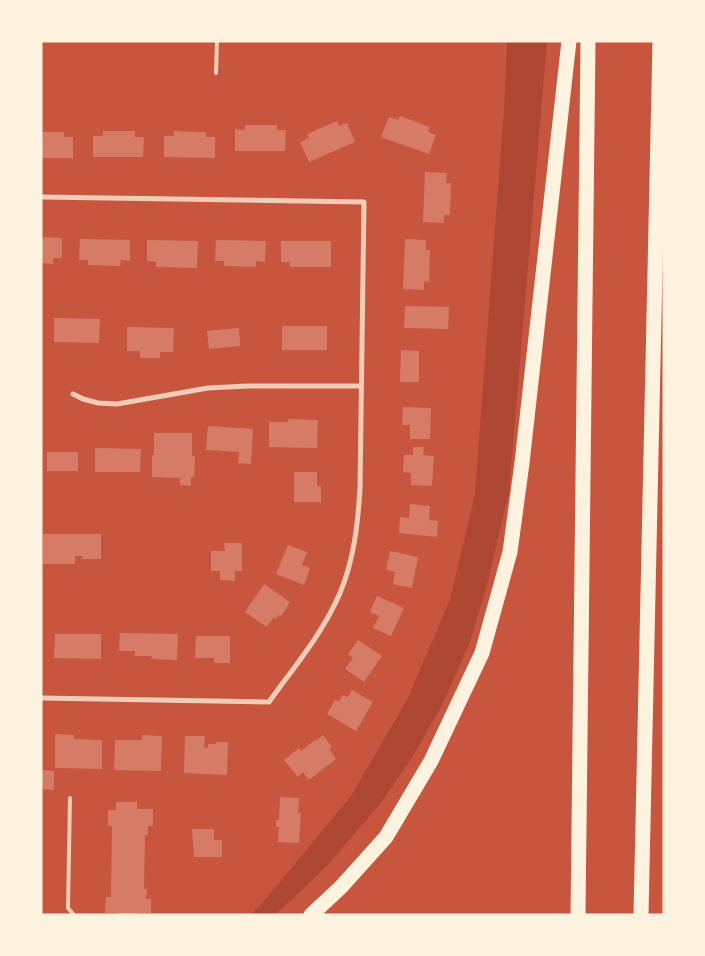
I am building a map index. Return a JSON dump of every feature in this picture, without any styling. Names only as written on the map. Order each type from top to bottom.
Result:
[{"type":"highway","points":[[311,915],[341,887],[386,837],[431,761],[482,653],[510,552],[522,463],[569,41]]},
{"type":"highway","points":[[578,915],[588,41]]},
{"type":"highway","points":[[641,915],[660,41]]},
{"type":"street","points":[[41,198],[364,202],[358,518],[352,556],[340,592],[308,648],[269,702],[41,698]]},
{"type":"street","points":[[73,394],[98,403],[117,404],[208,388],[362,386]]},
{"type":"lane","points":[[216,73],[217,41]]},
{"type":"lane","points":[[70,798],[68,908],[74,915]]},
{"type":"shaded area","points":[[507,41],[547,41],[509,492],[487,585],[470,642],[441,707],[411,759],[380,804],[325,868],[275,915],[250,915],[260,906],[351,796],[407,700],[450,600],[475,494],[504,109]]},
{"type":"building","points":[[400,116],[430,127],[428,132],[436,135],[429,154],[381,137],[389,117],[398,120]]},
{"type":"building","points":[[337,121],[339,126],[347,123],[355,142],[309,162],[300,142],[309,138],[307,134]]},
{"type":"building","points":[[245,125],[277,125],[277,130],[286,130],[285,151],[235,151],[235,129],[245,130]]},
{"type":"building","points":[[103,131],[135,131],[135,137],[144,137],[143,157],[93,157],[93,136],[103,136]]},
{"type":"building","points":[[174,131],[206,132],[206,137],[215,137],[215,158],[164,157],[164,136],[174,136]]},
{"type":"building","points":[[41,132],[64,132],[64,137],[73,137],[73,158],[41,158]]},
{"type":"building","points":[[425,172],[447,173],[446,183],[451,183],[450,215],[444,215],[444,223],[423,222]]},
{"type":"building","points":[[41,237],[62,238],[62,258],[53,258],[53,264],[41,263]]},
{"type":"building","points":[[80,239],[130,240],[130,261],[121,260],[120,266],[88,265],[88,260],[79,260]]},
{"type":"building","points":[[405,239],[426,240],[426,250],[430,250],[429,282],[424,281],[424,290],[403,289]]},
{"type":"building","points":[[147,240],[198,241],[197,268],[156,267],[156,262],[147,261]]},
{"type":"building","points":[[216,240],[266,241],[265,262],[256,261],[256,267],[224,266],[224,261],[215,261]]},
{"type":"building","points":[[281,241],[331,241],[331,267],[290,267],[290,262],[281,262]]},
{"type":"building","points":[[405,306],[449,307],[448,329],[404,328]]},
{"type":"building","points":[[54,318],[100,319],[99,343],[54,342]]},
{"type":"building","points":[[282,326],[327,326],[327,350],[282,350]]},
{"type":"building","points":[[127,327],[174,328],[173,352],[160,352],[160,358],[140,358],[140,351],[127,351]]},
{"type":"building","points":[[239,328],[240,346],[209,349],[207,331]]},
{"type":"building","points":[[401,350],[419,351],[419,382],[400,382]]},
{"type":"building","points":[[403,407],[431,408],[430,439],[410,439],[410,425],[402,425]]},
{"type":"building","points":[[288,419],[318,420],[317,448],[269,447],[269,422],[288,422]]},
{"type":"building","points":[[208,426],[253,429],[251,464],[238,463],[239,452],[206,450]]},
{"type":"building","points":[[154,433],[192,433],[192,456],[195,456],[194,477],[191,477],[191,486],[180,485],[180,478],[152,477]]},
{"type":"building","points":[[413,447],[424,447],[423,455],[434,456],[432,486],[411,485],[411,473],[403,472],[404,455],[413,455]]},
{"type":"building","points":[[95,448],[141,449],[140,472],[95,472]]},
{"type":"building","points":[[47,452],[78,452],[78,471],[47,471]]},
{"type":"building","points":[[294,472],[317,472],[317,486],[321,486],[321,502],[294,502]]},
{"type":"building","points":[[410,504],[430,506],[429,520],[438,521],[437,537],[399,533],[400,517],[409,518]]},
{"type":"building","points":[[43,534],[101,534],[101,559],[82,559],[82,556],[75,556],[75,564],[43,564]]},
{"type":"building","points":[[224,543],[242,543],[242,571],[235,571],[235,581],[220,580],[220,571],[211,571],[211,551],[225,551]]},
{"type":"building","points":[[288,545],[307,552],[302,565],[310,568],[304,585],[276,574]]},
{"type":"building","points":[[390,551],[418,557],[412,588],[393,584],[395,572],[386,570]]},
{"type":"building","points":[[264,584],[290,602],[281,616],[279,615],[276,619],[274,617],[267,627],[245,612]]},
{"type":"building","points":[[377,596],[404,608],[391,636],[373,628],[379,616],[370,612]]},
{"type":"building","points":[[120,633],[178,634],[177,660],[151,659],[152,656],[135,656],[135,651],[119,651]]},
{"type":"building","points":[[55,634],[101,634],[101,659],[54,658]]},
{"type":"building","points":[[196,636],[230,636],[230,663],[214,663],[214,658],[195,658]]},
{"type":"building","points":[[358,640],[382,656],[364,682],[345,669],[353,658],[348,654]]},
{"type":"building","points":[[352,690],[373,702],[356,731],[327,714],[335,700],[339,701],[343,695],[348,697]]},
{"type":"building","points":[[55,734],[74,735],[74,739],[102,740],[102,769],[55,768]]},
{"type":"building","points":[[142,735],[162,736],[161,771],[114,770],[115,740],[142,740]]},
{"type":"building","points":[[323,735],[332,747],[329,749],[336,759],[309,780],[303,772],[298,777],[284,760],[299,748],[301,751]]},
{"type":"building","points":[[185,736],[205,736],[204,748],[208,748],[208,744],[216,744],[216,742],[228,742],[227,775],[184,773]]},
{"type":"building","points":[[41,770],[54,771],[54,790],[41,789]]},
{"type":"building","points":[[280,797],[299,798],[298,813],[301,813],[299,843],[278,842],[279,827],[276,827],[276,820],[279,820]]},
{"type":"building","points":[[116,802],[137,802],[137,809],[153,809],[153,826],[148,826],[148,835],[145,835],[144,889],[147,889],[146,899],[151,899],[151,913],[115,915],[115,913],[105,913],[106,897],[111,897],[112,826],[108,826],[108,810],[116,810]]},
{"type":"building","points":[[192,829],[214,829],[214,840],[222,840],[222,857],[194,857]]}]
